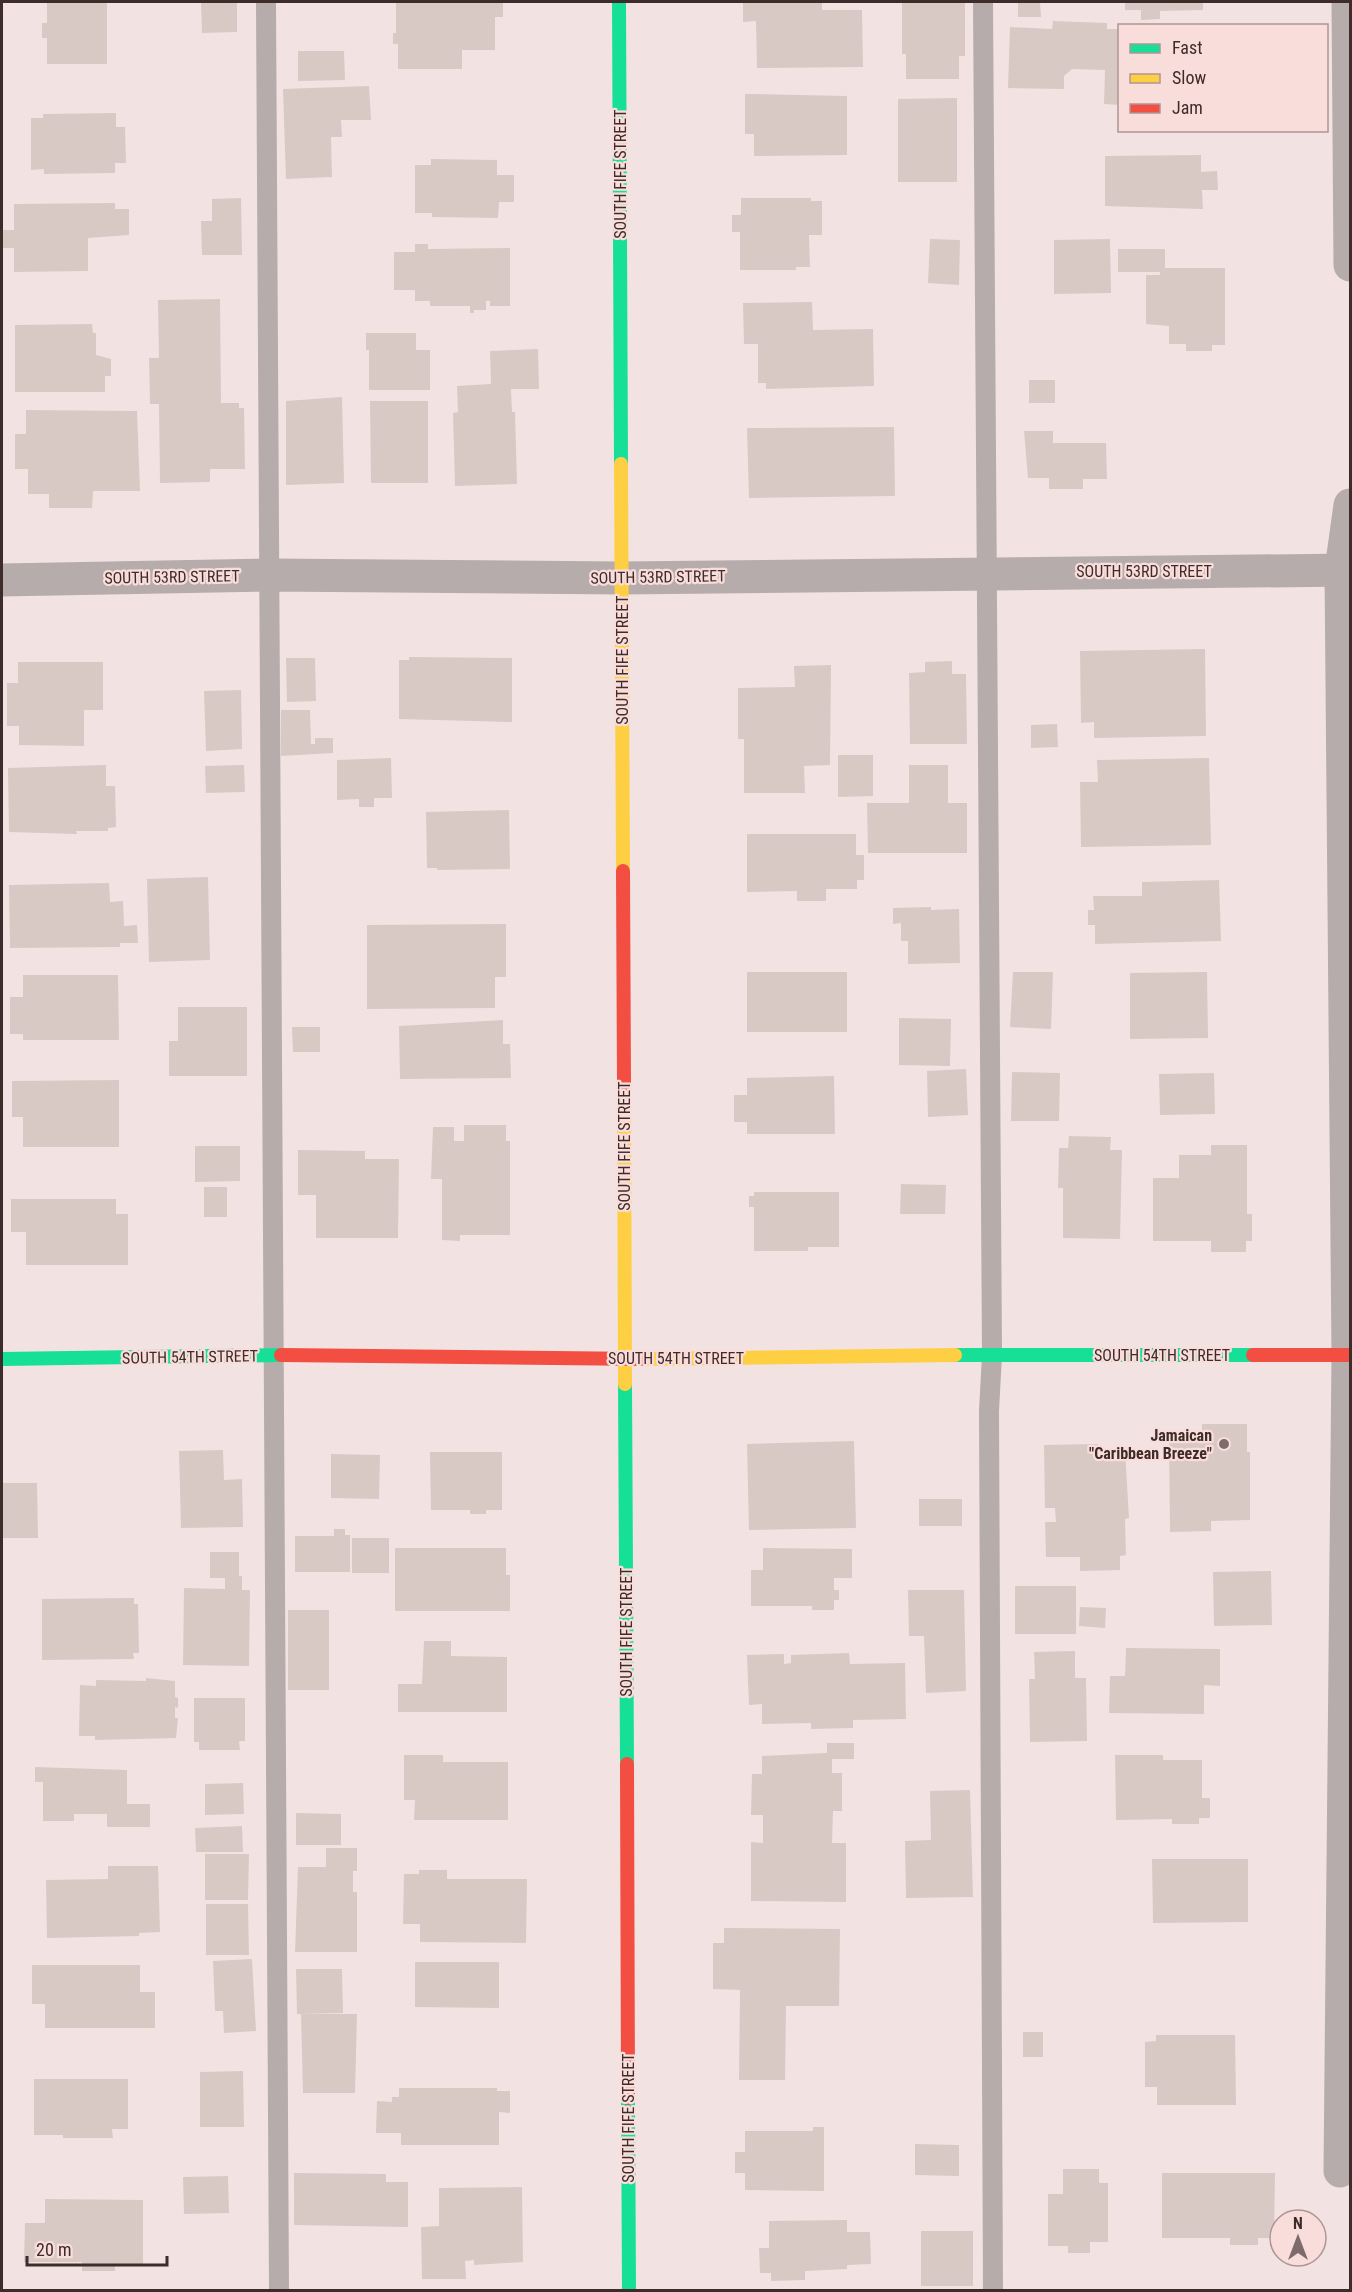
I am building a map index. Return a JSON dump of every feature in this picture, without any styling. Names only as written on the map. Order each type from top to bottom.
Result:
[{"type":"street","name":"SOUTH FIFE STREET","points":[[619,2],[629,2290]]},
{"type":"street","points":[[1348,2],[1350,266]]},
{"type":"street","points":[[1340,2171],[1349,1355],[1346,570],[1350,505]]},
{"type":"street","name":"SOUTH 53RD STREET","points":[[2,580],[270,576],[622,578],[987,572],[1346,570]]},
{"type":"street","name":"SOUTH 54TH STREET","points":[[2,1359],[274,1355],[625,1359],[992,1355],[1349,1355]]},
{"type":"lane","points":[[266,2],[279,2290]]},
{"type":"lane","points":[[983,2],[992,1355],[989,1423],[993,2290]]},
{"type":"building","points":[[47,2],[107,2],[107,64],[47,64],[47,38],[42,38],[42,23],[47,23]]},
{"type":"building","points":[[201,2],[237,2],[237,32],[202,33]]},
{"type":"building","points":[[396,2],[503,2],[503,17],[495,17],[495,50],[462,50],[462,69],[398,69],[398,44],[393,44],[393,33],[396,33]]},
{"type":"building","points":[[743,2],[822,2],[822,10],[862,10],[863,67],[757,68],[756,21],[743,22]]},
{"type":"building","points":[[902,2],[965,2],[965,56],[959,56],[959,79],[906,79],[906,54],[902,54]]},
{"type":"building","points":[[1018,2],[1040,2],[1041,17],[1018,17]]},
{"type":"building","points":[[1125,2],[1203,2],[1203,10],[1160,11],[1160,19],[1141,20],[1141,10],[1125,10]]},
{"type":"building","points":[[1053,21],[1107,23],[1107,29],[1118,29],[1118,105],[1104,104],[1105,70],[1072,69],[1064,76],[1064,89],[1008,88],[1010,27],[1052,29]]},
{"type":"building","points":[[298,51],[344,51],[345,80],[298,81]]},
{"type":"building","points":[[369,86],[371,120],[341,120],[342,137],[331,137],[332,177],[286,179],[283,89]]},
{"type":"building","points":[[745,94],[847,96],[847,155],[754,156],[754,134],[745,134]]},
{"type":"building","points":[[957,98],[957,182],[898,182],[898,99]]},
{"type":"building","points":[[116,113],[116,127],[125,127],[126,163],[115,163],[115,173],[44,174],[44,169],[31,170],[31,118],[43,118],[43,114]]},
{"type":"building","points":[[1201,155],[1201,172],[1217,171],[1218,190],[1202,190],[1203,209],[1105,206],[1105,156]]},
{"type":"building","points":[[431,159],[497,160],[497,175],[514,175],[514,202],[499,202],[498,218],[432,217],[432,213],[415,213],[415,165],[431,165]]},
{"type":"building","points":[[241,198],[242,255],[202,255],[201,221],[212,221],[212,199]]},
{"type":"building","points":[[741,198],[811,198],[811,201],[822,201],[822,235],[809,235],[810,267],[796,267],[796,270],[740,270],[740,232],[732,232],[732,215],[741,215]]},
{"type":"building","points":[[115,203],[115,209],[129,209],[129,235],[88,238],[88,271],[14,272],[14,248],[2,248],[2,230],[14,230],[14,204]]},
{"type":"building","points":[[930,239],[960,240],[959,285],[928,283]]},
{"type":"building","points":[[1110,239],[1111,293],[1054,294],[1054,240]]},
{"type":"building","points":[[415,244],[428,244],[428,249],[510,248],[510,306],[490,306],[490,301],[486,301],[486,310],[474,310],[474,313],[470,313],[470,306],[430,306],[430,301],[415,301],[415,290],[394,290],[394,252],[415,252]]},
{"type":"building","points":[[1118,249],[1165,249],[1165,268],[1225,268],[1225,345],[1212,345],[1212,351],[1186,351],[1186,344],[1169,344],[1169,326],[1146,324],[1146,275],[1160,275],[1160,272],[1118,272]]},
{"type":"building","points":[[220,299],[221,403],[239,403],[239,408],[244,408],[245,469],[210,469],[210,482],[160,483],[159,404],[150,404],[149,358],[159,358],[158,300]]},
{"type":"building","points":[[812,302],[813,330],[873,329],[874,386],[766,389],[766,383],[758,383],[758,344],[744,344],[743,303]]},
{"type":"building","points":[[92,324],[93,333],[96,333],[96,355],[111,359],[111,376],[105,376],[105,392],[15,392],[15,325]]},
{"type":"building","points":[[366,333],[416,333],[416,350],[430,350],[430,390],[369,390],[369,350],[366,350]]},
{"type":"building","points":[[538,349],[539,389],[511,389],[512,412],[515,412],[517,484],[455,486],[453,413],[458,412],[457,386],[491,384],[490,351]]},
{"type":"building","points":[[1029,380],[1055,380],[1055,403],[1029,403]]},
{"type":"building","points":[[342,397],[344,483],[286,485],[286,401]]},
{"type":"building","points":[[370,401],[428,401],[428,483],[371,483]]},
{"type":"building","points":[[26,410],[137,411],[140,491],[93,491],[92,508],[49,508],[49,494],[28,494],[28,469],[15,469],[15,434],[26,434]]},
{"type":"building","points":[[894,427],[895,496],[749,498],[747,428]]},
{"type":"building","points":[[1024,431],[1053,431],[1053,443],[1106,443],[1107,479],[1083,479],[1083,489],[1049,489],[1049,478],[1028,478]]},
{"type":"building","points":[[1205,649],[1206,736],[1094,738],[1094,722],[1081,723],[1080,651]]},
{"type":"building","points":[[409,657],[512,658],[512,722],[399,719],[399,660],[409,660]]},
{"type":"building","points":[[286,658],[315,658],[316,701],[287,702]]},
{"type":"building","points":[[952,661],[952,674],[966,674],[967,744],[910,744],[909,673],[925,672],[925,662]]},
{"type":"building","points":[[18,662],[103,662],[103,710],[84,710],[84,746],[19,745],[19,726],[7,726],[7,683],[18,683]]},
{"type":"building","points":[[831,665],[830,765],[804,766],[805,793],[744,793],[744,739],[738,739],[738,688],[795,687],[794,666]]},
{"type":"building","points":[[241,690],[242,749],[206,751],[204,691]]},
{"type":"building","points":[[281,710],[310,710],[311,744],[315,744],[315,738],[333,738],[333,753],[281,756]]},
{"type":"building","points":[[1057,724],[1058,747],[1031,748],[1031,725]]},
{"type":"building","points":[[838,755],[873,755],[873,796],[838,797]]},
{"type":"building","points":[[391,758],[392,798],[374,798],[374,807],[359,807],[359,799],[337,800],[337,760]]},
{"type":"building","points":[[1209,758],[1211,845],[1081,847],[1080,782],[1098,782],[1097,760]]},
{"type":"building","points":[[106,765],[106,786],[115,786],[116,827],[108,828],[108,831],[76,831],[77,834],[9,832],[8,768]]},
{"type":"building","points":[[244,765],[245,792],[206,793],[205,766]]},
{"type":"building","points":[[909,765],[948,765],[948,803],[967,803],[967,853],[868,853],[867,803],[909,803]]},
{"type":"building","points":[[509,810],[510,869],[437,870],[437,868],[427,868],[426,812]]},
{"type":"building","points":[[747,834],[856,834],[856,855],[864,855],[864,880],[857,880],[857,889],[826,889],[826,901],[797,901],[797,891],[747,892]]},
{"type":"building","points":[[208,877],[210,960],[149,962],[147,879]]},
{"type":"building","points":[[1219,880],[1221,941],[1095,944],[1095,925],[1088,925],[1088,910],[1094,910],[1093,896],[1142,896],[1142,882]]},
{"type":"building","points":[[109,883],[110,902],[123,901],[124,926],[137,925],[138,943],[120,943],[120,947],[10,948],[9,885]]},
{"type":"building","points":[[931,907],[931,910],[959,909],[960,963],[908,964],[908,941],[901,941],[901,923],[893,924],[893,908]]},
{"type":"building","points":[[506,924],[506,977],[495,977],[495,1008],[367,1009],[367,925]]},
{"type":"building","points":[[747,972],[847,972],[847,1032],[747,1032]]},
{"type":"building","points":[[1013,972],[1053,972],[1051,1029],[1010,1027]]},
{"type":"building","points":[[1207,972],[1208,1038],[1130,1039],[1130,973]]},
{"type":"building","points":[[23,975],[118,975],[119,1040],[23,1040],[23,1034],[10,1034],[10,997],[23,997]]},
{"type":"building","points":[[178,1007],[247,1007],[247,1076],[169,1076],[169,1041],[178,1041]]},
{"type":"building","points":[[899,1018],[951,1019],[950,1066],[899,1065]]},
{"type":"building","points":[[503,1020],[503,1044],[510,1044],[511,1078],[400,1079],[399,1026]]},
{"type":"building","points":[[292,1027],[320,1027],[320,1052],[293,1052]]},
{"type":"building","points":[[966,1069],[968,1115],[928,1117],[927,1071]]},
{"type":"building","points":[[1012,1072],[1060,1073],[1059,1121],[1011,1121]]},
{"type":"building","points":[[1214,1073],[1215,1114],[1160,1115],[1159,1074]]},
{"type":"building","points":[[834,1076],[835,1134],[747,1134],[747,1122],[734,1122],[734,1095],[747,1095],[747,1078]]},
{"type":"building","points":[[119,1080],[119,1147],[23,1147],[23,1117],[12,1117],[12,1081]]},
{"type":"building","points":[[464,1125],[506,1125],[506,1141],[510,1141],[510,1235],[460,1235],[460,1241],[442,1240],[442,1179],[431,1179],[433,1127],[454,1127],[454,1141],[464,1141]]},
{"type":"building","points":[[1069,1136],[1111,1137],[1110,1150],[1122,1150],[1120,1239],[1063,1238],[1063,1188],[1058,1188],[1059,1148],[1068,1148]]},
{"type":"building","points":[[1211,1145],[1247,1145],[1247,1214],[1252,1214],[1252,1241],[1246,1241],[1246,1252],[1211,1252],[1211,1241],[1153,1241],[1153,1178],[1179,1178],[1179,1155],[1211,1155]]},
{"type":"building","points":[[195,1146],[240,1146],[240,1181],[195,1182]]},
{"type":"building","points":[[298,1150],[365,1151],[365,1159],[399,1159],[398,1238],[316,1238],[316,1195],[298,1195]]},
{"type":"building","points":[[901,1184],[946,1185],[945,1214],[900,1214]]},
{"type":"building","points":[[204,1187],[227,1187],[227,1217],[204,1217]]},
{"type":"building","points":[[754,1192],[839,1192],[839,1247],[808,1247],[808,1251],[754,1251],[754,1207],[749,1207],[749,1196],[754,1196]]},
{"type":"building","points":[[11,1199],[116,1199],[116,1214],[128,1214],[128,1265],[26,1265],[26,1232],[11,1232]]},
{"type":"building","points":[[1202,1424],[1247,1424],[1247,1452],[1250,1452],[1250,1520],[1211,1521],[1211,1531],[1170,1532],[1169,1432],[1202,1431]]},
{"type":"building","points":[[854,1441],[856,1528],[749,1530],[747,1444]]},
{"type":"building","points":[[1098,1444],[1098,1451],[1125,1450],[1129,1518],[1125,1519],[1126,1555],[1120,1556],[1120,1570],[1080,1571],[1080,1557],[1046,1557],[1045,1522],[1056,1522],[1055,1508],[1045,1508],[1044,1445]]},
{"type":"building","points":[[223,1450],[224,1480],[242,1479],[243,1527],[181,1528],[179,1451]]},
{"type":"building","points":[[430,1452],[502,1452],[502,1510],[486,1510],[486,1514],[470,1514],[470,1510],[431,1510]]},
{"type":"building","points":[[331,1454],[380,1455],[379,1499],[331,1498]]},
{"type":"building","points":[[2,1483],[37,1483],[38,1538],[2,1538]]},
{"type":"building","points":[[919,1499],[962,1499],[962,1526],[919,1526]]},
{"type":"building","points":[[334,1529],[345,1529],[345,1535],[350,1535],[350,1572],[295,1572],[295,1536],[334,1536]]},
{"type":"building","points":[[352,1538],[389,1538],[389,1573],[352,1573]]},
{"type":"building","points":[[395,1548],[506,1548],[506,1575],[510,1575],[510,1611],[395,1611]]},
{"type":"building","points":[[763,1548],[852,1549],[852,1578],[834,1578],[834,1590],[839,1590],[839,1600],[834,1600],[834,1610],[812,1610],[812,1606],[751,1606],[751,1570],[763,1570]]},
{"type":"building","points":[[210,1552],[239,1552],[239,1576],[242,1576],[242,1590],[250,1590],[249,1666],[183,1665],[184,1588],[225,1589],[225,1578],[210,1578]]},
{"type":"building","points":[[1271,1571],[1272,1625],[1214,1626],[1213,1572]]},
{"type":"building","points":[[1015,1586],[1076,1586],[1076,1634],[1015,1634]]},
{"type":"building","points":[[908,1590],[964,1590],[966,1691],[926,1693],[924,1636],[909,1636]]},
{"type":"building","points":[[134,1598],[134,1604],[138,1604],[139,1653],[133,1653],[134,1659],[42,1660],[42,1599]]},
{"type":"building","points":[[1080,1607],[1106,1608],[1105,1628],[1079,1626]]},
{"type":"building","points":[[288,1610],[329,1610],[329,1690],[288,1690]]},
{"type":"building","points":[[424,1641],[451,1641],[451,1656],[507,1657],[507,1712],[398,1712],[398,1684],[422,1684]]},
{"type":"building","points":[[1126,1648],[1220,1649],[1220,1686],[1204,1685],[1204,1714],[1109,1713],[1110,1676],[1125,1676]]},
{"type":"building","points":[[1075,1651],[1075,1678],[1086,1678],[1087,1741],[1030,1742],[1029,1679],[1035,1679],[1034,1652]]},
{"type":"building","points":[[849,1653],[850,1664],[905,1663],[906,1719],[853,1720],[853,1728],[811,1729],[811,1723],[762,1724],[762,1704],[749,1705],[747,1655],[784,1654],[784,1664],[791,1663],[791,1655]]},
{"type":"building","points":[[146,1678],[175,1681],[175,1697],[178,1698],[178,1708],[175,1707],[175,1718],[178,1718],[176,1738],[95,1740],[95,1736],[79,1736],[80,1685],[96,1686],[96,1680],[146,1681]]},
{"type":"building","points":[[194,1698],[245,1698],[245,1741],[239,1741],[240,1750],[199,1750],[199,1742],[194,1742]]},
{"type":"building","points":[[827,1743],[854,1743],[854,1759],[832,1759],[832,1773],[842,1773],[842,1811],[833,1811],[832,1843],[846,1843],[846,1902],[751,1901],[751,1842],[763,1843],[763,1815],[751,1815],[752,1774],[762,1774],[762,1756],[827,1753]]},
{"type":"building","points":[[404,1755],[443,1755],[443,1762],[508,1762],[508,1820],[414,1820],[415,1800],[404,1800]]},
{"type":"building","points":[[1115,1755],[1163,1755],[1163,1760],[1202,1760],[1202,1798],[1210,1798],[1210,1818],[1199,1818],[1199,1824],[1172,1824],[1172,1819],[1116,1820]]},
{"type":"building","points":[[35,1767],[127,1770],[127,1804],[150,1804],[150,1827],[107,1827],[107,1814],[74,1814],[74,1821],[43,1821],[43,1782],[35,1782]]},
{"type":"building","points":[[243,1783],[244,1814],[205,1815],[205,1784]]},
{"type":"building","points":[[970,1790],[973,1897],[906,1898],[905,1841],[931,1840],[930,1791]]},
{"type":"building","points":[[296,1813],[341,1814],[341,1845],[296,1845]]},
{"type":"building","points":[[242,1826],[243,1852],[196,1852],[195,1828]]},
{"type":"building","points":[[326,1848],[357,1848],[357,1871],[353,1871],[353,1892],[357,1892],[357,1952],[295,1952],[298,1867],[326,1867]]},
{"type":"building","points":[[205,1854],[249,1854],[248,1900],[205,1900]]},
{"type":"building","points":[[1152,1859],[1248,1859],[1248,1922],[1153,1923]]},
{"type":"building","points":[[108,1866],[158,1866],[160,1932],[139,1933],[139,1936],[47,1938],[46,1880],[108,1879]]},
{"type":"building","points":[[419,1870],[447,1870],[447,1879],[527,1879],[526,1943],[420,1942],[420,1924],[403,1924],[404,1874],[419,1874]]},
{"type":"building","points":[[206,1904],[248,1904],[249,1955],[206,1955]]},
{"type":"building","points":[[724,1928],[840,1929],[839,2006],[786,2006],[785,2080],[739,2080],[740,1990],[713,1989],[713,1943],[724,1943]]},
{"type":"building","points":[[252,1959],[256,2031],[224,2033],[223,2011],[215,2011],[213,1961]]},
{"type":"building","points":[[415,1962],[499,1962],[499,2008],[415,2007]]},
{"type":"building","points":[[32,1965],[140,1965],[140,1992],[155,1992],[155,2028],[45,2028],[45,2004],[32,2004]]},
{"type":"building","points":[[296,1969],[342,1969],[343,2013],[297,2014]]},
{"type":"building","points":[[301,2014],[357,2014],[355,2093],[303,2093]]},
{"type":"building","points":[[1023,2032],[1043,2032],[1043,2057],[1023,2057]]},
{"type":"building","points":[[1156,2035],[1235,2035],[1236,2105],[1157,2105],[1157,2087],[1145,2087],[1145,2042],[1156,2041]]},
{"type":"building","points":[[243,2071],[244,2127],[200,2127],[200,2072]]},
{"type":"building","points":[[34,2079],[128,2079],[128,2129],[112,2129],[113,2138],[63,2138],[63,2135],[34,2135]]},
{"type":"building","points":[[399,2088],[497,2088],[497,2091],[510,2091],[510,2113],[499,2112],[499,2145],[401,2145],[401,2133],[376,2133],[377,2101],[392,2102],[392,2097],[399,2097]]},
{"type":"building","points":[[813,2127],[824,2127],[824,2191],[745,2190],[745,2173],[735,2173],[735,2152],[745,2152],[745,2131],[813,2131]]},
{"type":"building","points":[[915,2144],[959,2145],[959,2176],[915,2175]]},
{"type":"building","points":[[1063,2169],[1099,2169],[1099,2183],[1108,2183],[1108,2242],[1090,2242],[1090,2253],[1068,2253],[1068,2246],[1048,2246],[1048,2194],[1063,2194]]},
{"type":"building","points":[[294,2173],[386,2174],[386,2182],[408,2182],[408,2227],[294,2225]]},
{"type":"building","points":[[1162,2173],[1275,2173],[1274,2208],[1268,2208],[1268,2238],[1258,2238],[1258,2245],[1230,2245],[1230,2238],[1162,2238]]},
{"type":"building","points":[[228,2176],[229,2213],[184,2214],[183,2177]]},
{"type":"building","points":[[522,2187],[523,2262],[474,2265],[474,2260],[465,2261],[466,2279],[422,2279],[421,2227],[439,2226],[439,2188]]},
{"type":"building","points":[[45,2199],[143,2200],[143,2265],[115,2264],[115,2271],[82,2271],[82,2262],[24,2262],[25,2223],[45,2223]]},
{"type":"building","points":[[847,2220],[847,2232],[870,2232],[871,2264],[847,2265],[847,2269],[805,2271],[805,2280],[771,2281],[771,2273],[760,2273],[759,2248],[769,2248],[769,2221]]},
{"type":"building","points":[[921,2231],[973,2231],[973,2286],[921,2286]]},
{"type":"traffic: fast","points":[[619,2],[621,464]]},
{"type":"traffic: fast","points":[[2,1359],[281,1355]]},
{"type":"traffic: fast","points":[[955,1355],[1253,1355]]},
{"type":"traffic: fast","points":[[625,1384],[627,1764]]},
{"type":"traffic: fast","points":[[628,2098],[629,2290]]},
{"type":"traffic: slow","points":[[621,464],[623,871]]},
{"type":"traffic: slow","points":[[624,1084],[625,1384]]},
{"type":"traffic: slow","points":[[644,1359],[955,1355]]},
{"type":"traffic: jam","points":[[623,871],[624,1084]]},
{"type":"traffic: jam","points":[[281,1355],[644,1359]]},
{"type":"traffic: jam","points":[[1253,1355],[1350,1355]]},
{"type":"traffic: jam","points":[[627,1764],[628,2098]]},
{"type":"place","name":"Jamaican \"Caribbean Breeze\"","points":[[1224,1444]]}]
